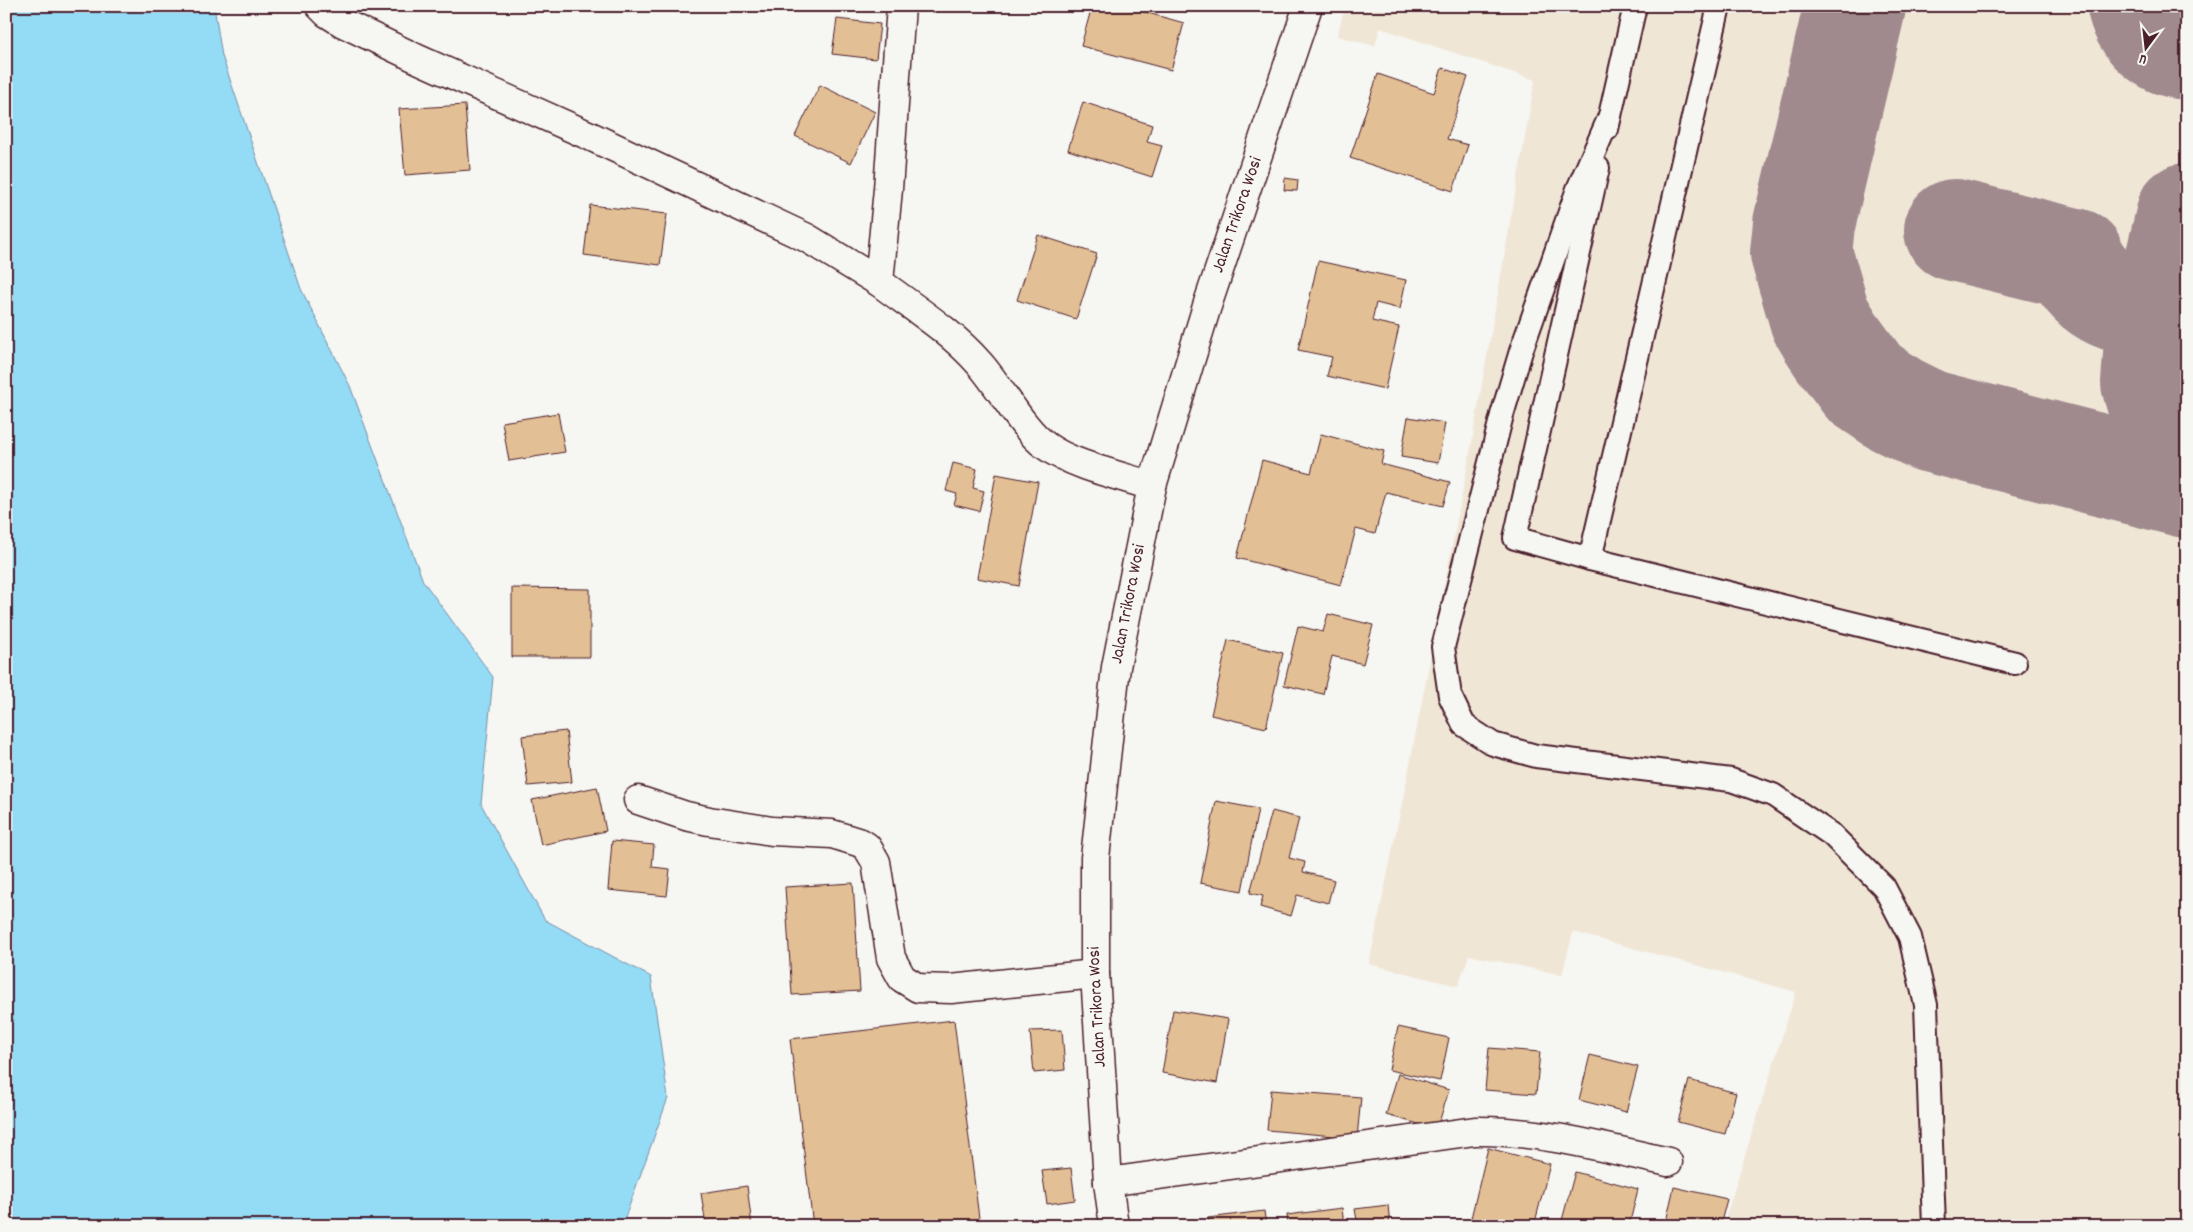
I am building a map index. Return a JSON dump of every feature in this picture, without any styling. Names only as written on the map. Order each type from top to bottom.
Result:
[{"type":"street","points":[[320,6],[343,23],[420,60],[807,238],[879,282],[964,347],[995,382],[1029,428],[1046,446],[1070,459],[1152,486]]},
{"type":"street","points":[[879,282],[888,198],[900,6]]},
{"type":"street","name":"Jalan Trikora Wosi","points":[[1114,1226],[1108,1182],[1095,974],[1096,858],[1111,701],[1152,486],[1207,306],[1308,6]]},
{"type":"street","points":[[638,800],[686,816],[709,821],[772,831],[832,834],[861,843],[867,847],[876,862],[891,958],[902,978],[918,988],[951,989],[1095,974]]},
{"type":"street","points":[[1108,1182],[1474,1131],[1502,1131],[1564,1140],[1668,1162]]},
{"type":"lane","points":[[1635,6],[1515,538],[1590,559],[2015,663]]},
{"type":"lane","points":[[1590,559],[1720,6]]},
{"type":"lane","points":[[1610,116],[1578,189],[1521,351],[1502,415],[1443,647],[1450,696],[1464,725],[1493,744],[1536,756],[1731,780],[1773,795],[1832,835],[1884,886],[1910,937],[1926,1005],[1934,1226]]},
{"type":"shaded area","points":[[1345,6],[2187,6],[2187,1226],[1723,1226],[1796,992],[1573,932],[1562,975],[1469,955],[1458,986],[1369,964],[1470,453],[1535,80],[1380,28],[1375,46],[1337,36]]},
{"type":"water","points":[[6,6],[214,6],[222,56],[301,289],[350,386],[423,581],[493,677],[481,804],[545,920],[651,977],[668,1098],[622,1226],[6,1226]]},
{"type":"building","points":[[1092,6],[1123,6],[1184,23],[1171,70],[1081,46]]},
{"type":"building","points":[[837,19],[880,24],[876,59],[832,54]]},
{"type":"building","points":[[1442,68],[1468,77],[1447,139],[1468,145],[1453,191],[1350,158],[1378,74],[1434,93]]},
{"type":"building","points":[[820,85],[875,112],[851,163],[795,136]]},
{"type":"building","points":[[1083,102],[1152,125],[1147,142],[1162,146],[1152,177],[1068,150]]},
{"type":"building","points":[[465,105],[470,170],[405,175],[399,109]]},
{"type":"building","points":[[1285,178],[1298,180],[1297,191],[1284,190]]},
{"type":"building","points":[[590,205],[667,214],[660,265],[584,255]]},
{"type":"building","points":[[1038,235],[1097,254],[1076,319],[1017,300]]},
{"type":"building","points":[[1318,261],[1406,280],[1400,309],[1376,303],[1372,321],[1399,327],[1385,389],[1327,376],[1332,357],[1298,350]]},
{"type":"building","points":[[558,413],[565,452],[509,461],[502,422]]},
{"type":"building","points":[[1408,417],[1445,423],[1438,463],[1401,457]]},
{"type":"building","points":[[1321,434],[1384,451],[1381,464],[1450,482],[1443,506],[1386,492],[1375,534],[1356,529],[1341,585],[1237,558],[1262,460],[1311,473]]},
{"type":"building","points":[[953,463],[977,469],[973,488],[984,491],[979,511],[954,505],[957,494],[946,491]]},
{"type":"building","points":[[996,474],[1038,482],[1019,586],[977,578]]},
{"type":"building","points":[[512,588],[590,589],[590,657],[512,657]]},
{"type":"building","points":[[1328,614],[1373,625],[1363,664],[1332,656],[1323,694],[1284,685],[1298,626],[1323,632]]},
{"type":"building","points":[[1228,640],[1283,653],[1266,728],[1211,715]]},
{"type":"building","points":[[566,731],[572,782],[528,786],[522,736]]},
{"type":"building","points":[[597,787],[606,831],[541,845],[532,800]]},
{"type":"building","points":[[1216,801],[1258,809],[1242,891],[1200,883]]},
{"type":"building","points":[[1272,811],[1299,818],[1289,858],[1305,862],[1303,872],[1334,880],[1328,903],[1297,895],[1291,916],[1260,907],[1263,896],[1250,893]]},
{"type":"building","points":[[612,841],[654,845],[652,867],[670,869],[667,896],[608,890]]},
{"type":"building","points":[[853,883],[860,991],[792,995],[785,887]]},
{"type":"building","points":[[1173,1010],[1228,1019],[1217,1083],[1162,1073]]},
{"type":"building","points":[[954,1020],[980,1226],[813,1226],[790,1039]]},
{"type":"building","points":[[1398,1027],[1449,1038],[1440,1081],[1389,1070]]},
{"type":"building","points":[[1062,1030],[1065,1070],[1034,1073],[1030,1031]]},
{"type":"building","points":[[1489,1048],[1540,1052],[1536,1094],[1485,1090]]},
{"type":"building","points":[[1590,1055],[1638,1067],[1626,1112],[1579,1100]]},
{"type":"building","points":[[1398,1074],[1449,1090],[1437,1129],[1386,1115]]},
{"type":"building","points":[[1689,1080],[1736,1093],[1725,1134],[1678,1122]]},
{"type":"building","points":[[1271,1090],[1361,1097],[1357,1138],[1267,1130]]},
{"type":"building","points":[[1488,1148],[1550,1164],[1534,1226],[1501,1226],[1471,1218]]},
{"type":"building","points":[[1071,1168],[1075,1200],[1047,1204],[1042,1171]]},
{"type":"building","points":[[1575,1172],[1638,1189],[1629,1226],[1561,1224]]},
{"type":"building","points":[[747,1186],[752,1226],[706,1226],[701,1193]]},
{"type":"building","points":[[1674,1187],[1727,1199],[1720,1226],[1665,1226]]},
{"type":"building","points":[[1388,1205],[1390,1226],[1358,1226],[1355,1209]]},
{"type":"building","points":[[1342,1208],[1344,1226],[1288,1226],[1287,1215]]},
{"type":"building","points":[[1264,1211],[1266,1226],[1209,1226],[1208,1218]]},
{"type":"waterway","points":[[2185,1226],[2187,1219]]},
{"type":"taxiway","points":[[1855,6],[1804,224],[1801,253],[1820,318],[1837,346],[1864,383],[1895,404],[1929,421],[2187,487]]},
{"type":"taxiway","points":[[2138,6],[2145,22],[2156,35],[2170,45],[2187,49]]},
{"type":"taxiway","points":[[2187,214],[2154,355],[2152,383],[2160,411],[2177,443],[2187,455]]},
{"type":"taxiway","points":[[1955,230],[2074,259],[2090,283],[2112,299],[2138,305],[2153,304],[2167,300]]}]
